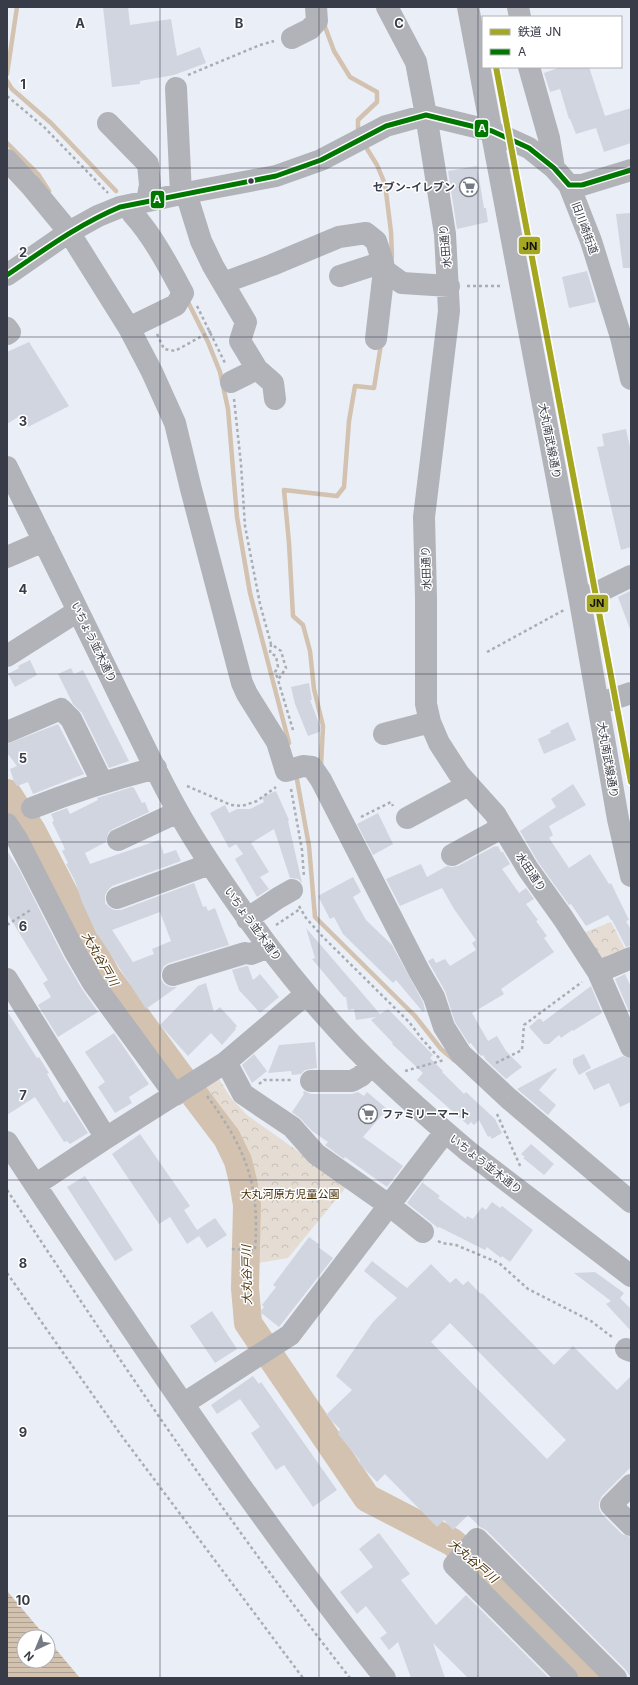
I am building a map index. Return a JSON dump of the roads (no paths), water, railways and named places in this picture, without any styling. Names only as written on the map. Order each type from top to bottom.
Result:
[{"type":"street","points":[[292,38],[310,29],[317,21],[316,7]]},
{"type":"street","points":[[7,275],[69,232],[98,216],[120,207],[139,207],[184,193],[276,176],[321,160],[386,126],[426,115],[416,62],[387,7]]},
{"type":"street","name":"大丸南武線通り","points":[[468,7],[580,601],[618,819],[631,876]]},
{"type":"street","points":[[529,68],[549,138],[554,168]]},
{"type":"street","points":[[176,88],[184,193],[201,240],[213,266],[246,322],[240,341],[257,369],[273,383],[275,399]]},
{"type":"street","name":"旧川崎街道","points":[[426,115],[492,131],[529,148],[554,168],[569,185],[593,249],[621,337],[631,379]]},
{"type":"street","name":"水田通り","points":[[426,115],[445,234],[449,286],[449,311],[424,517],[426,704],[430,722],[439,743],[459,774],[495,814],[528,869],[563,918],[598,972],[631,1047]]},
{"type":"street","points":[[108,122],[132,135],[148,164],[150,184],[139,207],[143,225],[168,266],[182,293],[176,305],[139,323]]},
{"type":"street","points":[[7,160],[32,186],[139,323],[152,372],[175,423],[242,683],[293,772],[312,767],[330,797],[434,997],[444,1027],[449,1055],[478,1070],[508,1098],[629,1200]]},
{"type":"street","points":[[569,185],[582,185],[631,170]]},
{"type":"street","points":[[223,283],[272,265],[339,237],[366,233],[376,241],[384,266],[376,339]]},
{"type":"street","points":[[384,266],[402,283],[449,286]]},
{"type":"street","points":[[340,276],[384,266]]},
{"type":"street","points":[[7,328],[10,332],[7,334]]},
{"type":"street","points":[[231,382],[257,369]]},
{"type":"street","name":"いちょう並木通り","points":[[7,467],[178,812],[210,864],[247,919],[269,948],[306,994],[372,1065],[445,1132],[631,1276]]},
{"type":"street","points":[[7,557],[44,541]]},
{"type":"street","points":[[580,601],[631,576]]},
{"type":"street","points":[[7,656],[78,611]]},
{"type":"street","points":[[598,704],[631,693]]},
{"type":"street","points":[[7,732],[61,709],[71,719],[102,782]]},
{"type":"street","points":[[384,734],[430,722]]},
{"type":"street","points":[[32,808],[102,782],[156,768]]},
{"type":"street","points":[[407,818],[468,785]]},
{"type":"street","points":[[118,840],[178,812]]},
{"type":"street","points":[[7,824],[49,898],[75,952],[94,983],[186,1088]]},
{"type":"street","points":[[452,855],[503,828]]},
{"type":"street","points":[[117,898],[210,864]]},
{"type":"street","points":[[247,919],[278,898],[298,891]]},
{"type":"street","points":[[173,975],[245,953],[252,954],[269,948]]},
{"type":"street","points":[[598,972],[631,958]]},
{"type":"street","points":[[7,979],[106,1138]]},
{"type":"street","points":[[35,1185],[226,1062],[306,994]]},
{"type":"street","points":[[226,1062],[244,1094],[292,1127],[316,1154],[390,1206],[423,1232]]},
{"type":"street","points":[[311,1081],[352,1081],[361,1076],[372,1065]]},
{"type":"street","points":[[183,1404],[290,1335],[445,1132]]},
{"type":"street","points":[[7,1142],[183,1404],[287,1550],[351,1636],[385,1678]]},
{"type":"street","points":[[631,1485],[611,1505],[631,1525]]},
{"type":"street","points":[[567,1678],[454,1565],[477,1539],[616,1678]]},
{"type":"waterway","points":[[7,74],[17,7]]},
{"type":"waterway","points":[[324,24],[334,51],[350,77],[377,92],[377,102],[358,120],[358,129],[360,134]]},
{"type":"waterway","points":[[7,81],[12,89],[51,123],[116,191]]},
{"type":"waterway","points":[[7,143],[38,174],[49,191]]},
{"type":"waterway","points":[[364,144],[377,165],[385,184],[391,232],[392,257]]},
{"type":"waterway","points":[[188,302],[208,342],[220,372],[228,409],[237,517],[250,593],[289,743]]},
{"type":"waterway","points":[[321,765],[323,726],[314,689],[310,651],[303,625],[293,616],[289,543],[284,490],[337,496],[344,487],[349,421],[355,386],[374,388],[381,344]]},
{"type":"waterway","points":[[296,774],[309,846],[315,917],[415,1016],[441,1049],[454,1060]]},
{"type":"waterway","name":"大丸谷戸川","points":[[7,793],[32,831],[106,975],[227,1138],[238,1161],[247,1205],[245,1288],[248,1323],[367,1498],[452,1542],[491,1574],[593,1678]]},
{"type":"rail line","name":"JN","points":[[496,68],[631,782]]},
{"type":"place","name":"セブン-イレブン","points":[[469,187]]},
{"type":"place","name":"ファミリーマート","points":[[368,1114]]},
{"type":"park label","name":"大丸河原方児童公園","points":[[290,1194]]}]
